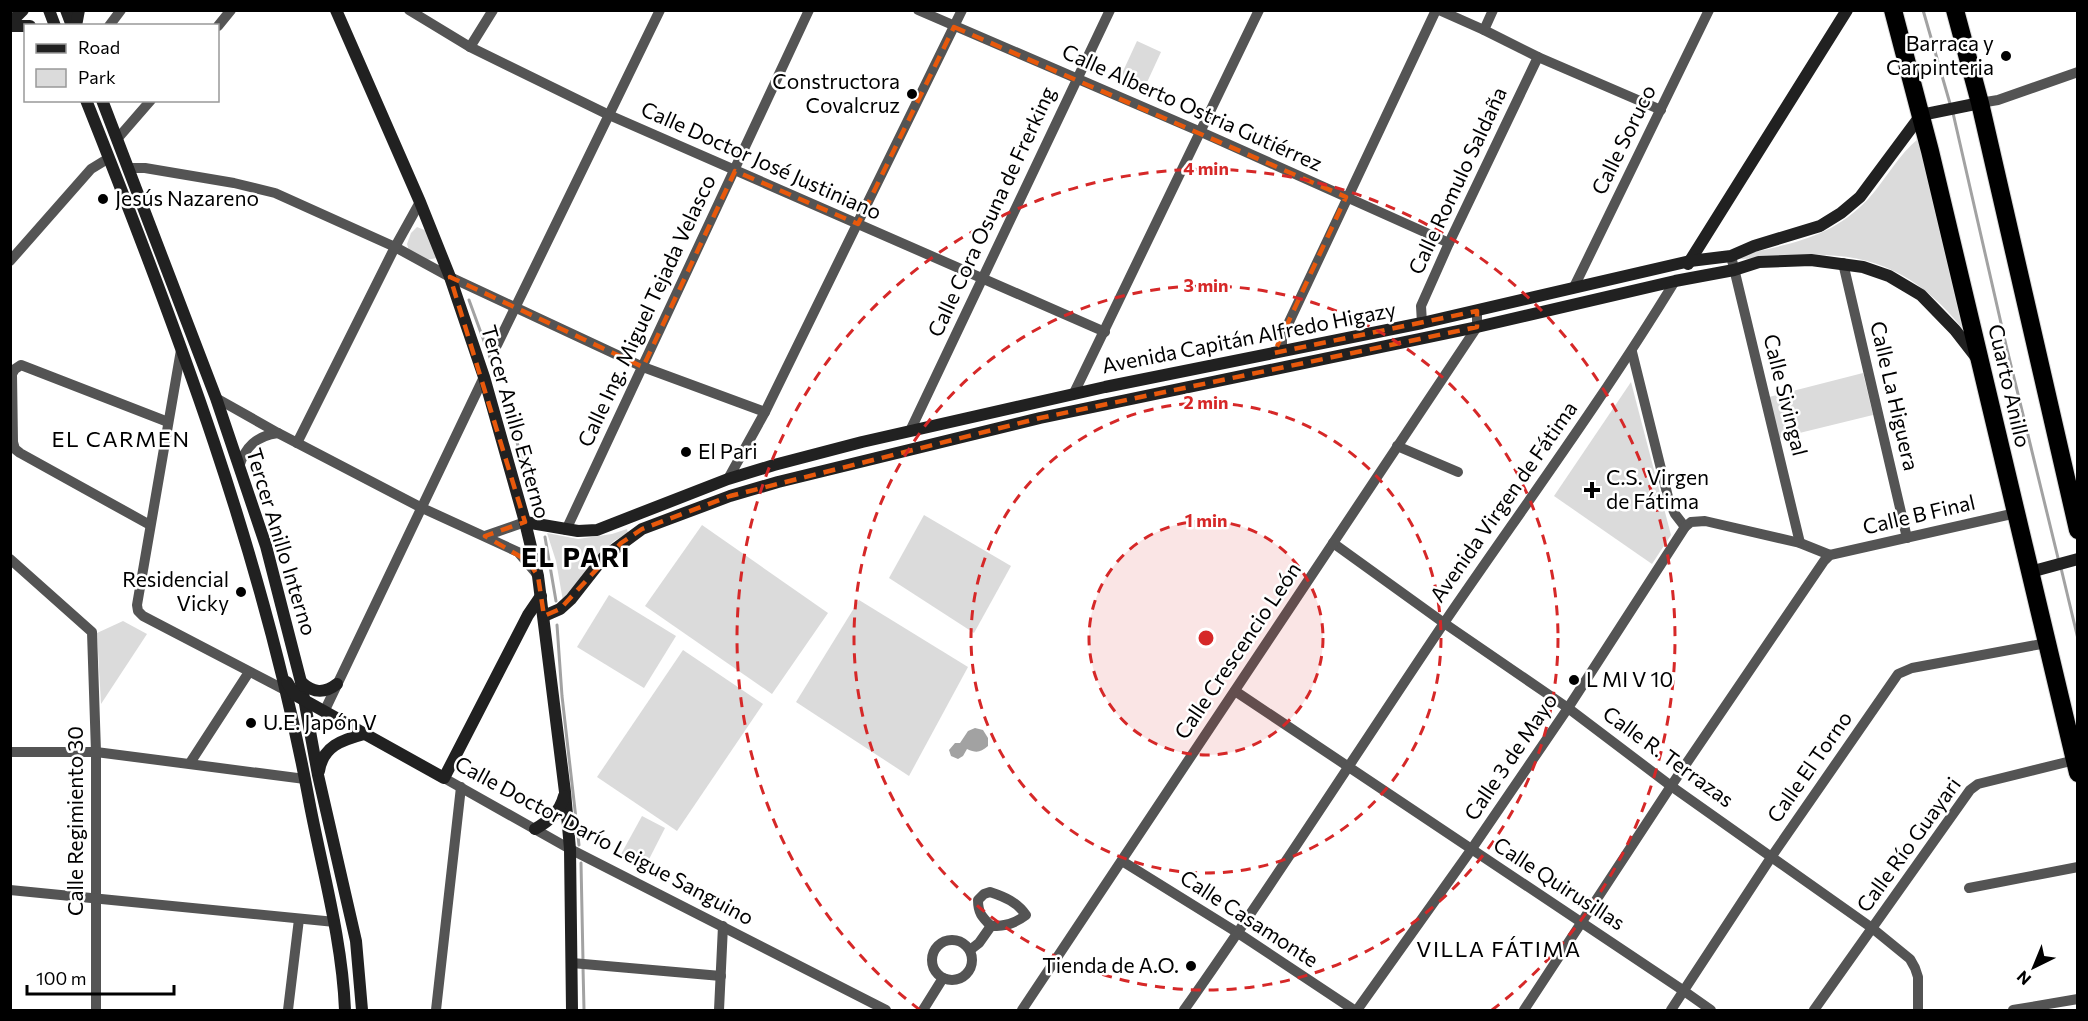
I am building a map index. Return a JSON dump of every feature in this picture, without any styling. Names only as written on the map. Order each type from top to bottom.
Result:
[{"type":"highway","name":"Cuarto Anillo","points":[[1893,10],[1928,113],[1980,363],[2076,766]]},
{"type":"highway","name":"Cuarto Anillo","points":[[1955,10],[1972,105],[2078,530]]},
{"type":"street","points":[[10,25],[23,10]]},
{"type":"street","points":[[49,10],[55,24]]},
{"type":"street","points":[[110,24],[121,10]]},
{"type":"street","points":[[219,25],[231,10]]},
{"type":"street","name":"Tercer Anillo Externo","points":[[336,10],[420,202],[450,278],[484,377],[538,576],[573,850],[576,963],[572,1011]]},
{"type":"street","name":"Calle Doctor José Justiniano","points":[[409,10],[470,47],[609,115],[1105,332]]},
{"type":"street","points":[[470,47],[493,10]]},
{"type":"street","points":[[497,345],[660,10]]},
{"type":"street","name":"Calle Ing. Miguel Tejada Velasco","points":[[566,530],[809,10]]},
{"type":"street","name":"Calle Alberto Ostria Gutiérrez","points":[[918,10],[1201,132],[1449,243]]},
{"type":"street","points":[[728,479],[765,412],[962,10]]},
{"type":"street","name":"Calle Cora Osuna de Frerking","points":[[910,431],[1110,10]]},
{"type":"street","points":[[1074,393],[1259,10]]},
{"type":"street","points":[[1282,352],[1282,337],[1346,197],[1437,10],[1661,110]]},
{"type":"street","points":[[1484,30],[1493,10]]},
{"type":"street","name":"Avenida Virgen de Fátima","points":[[1184,1011],[1444,623],[1632,352],[1847,10]]},
{"type":"street","name":"Calle Soruco","points":[[1574,287],[1708,11]]},
{"type":"street","name":"Calle Romulo Saldaña","points":[[1422,323],[1421,306],[1538,57]]},
{"type":"street","points":[[1928,113],[1998,100],[2078,72]]},
{"type":"street","name":"Tercer Anillo Interno","points":[[87,102],[181,350],[248,549],[275,647],[305,779],[335,922],[345,991],[345,1011]]},
{"type":"street","name":"Tercer Anillo Interno","points":[[103,102],[216,398],[266,546],[301,682],[318,775],[356,941],[362,1011]]},
{"type":"street","points":[[118,138],[149,102]]},
{"type":"street","name":"Avenida Capitán Alfredo Higazy","points":[[525,522],[588,532],[728,479],[774,465],[910,431],[1074,393],[1422,323],[1690,261],[1731,256],[1754,246],[1820,226],[1841,213],[1860,197],[1928,113]]},
{"type":"street","points":[[10,261],[91,169],[109,158]]},
{"type":"street","points":[[129,168],[223,181],[275,193],[395,248],[450,278],[643,367],[765,412]]},
{"type":"street","points":[[297,443],[420,202]]},
{"type":"street","points":[[139,238],[153,259],[163,257]]},
{"type":"street","name":"Calle Sivingal","points":[[1731,256],[1800,543]]},
{"type":"street","name":"Avenida Capitán Alfredo Higazy","points":[[544,616],[560,609],[604,556],[642,529],[730,496],[1040,418],[1477,327],[1675,281],[1734,270],[1765,261],[1811,260],[1843,263],[1889,276],[1920,295],[1955,330],[1980,363]]},
{"type":"street","name":"Calle La Higuera","points":[[1843,263],[1908,538]]},
{"type":"street","points":[[158,289],[168,289],[183,311]]},
{"type":"street","points":[[1477,311],[1477,327]]},
{"type":"street","name":"Calle Crescencio León","points":[[1022,1011],[1477,327]]},
{"type":"street","points":[[181,350],[150,525],[137,605],[138,611],[143,616],[285,690]]},
{"type":"street","points":[[1524,1011],[1671,786],[1830,555],[1800,543],[1705,521],[1691,522],[1685,527],[1669,501],[1632,352]]},
{"type":"street","points":[[150,525],[15,449],[12,374],[21,365],[168,422]]},
{"type":"street","points":[[176,378],[182,373],[189,374]]},
{"type":"street","points":[[324,712],[484,377]]},
{"type":"street","points":[[1105,387],[1107,405]]},
{"type":"street","points":[[216,398],[420,507],[518,552],[528,561],[538,576]]},
{"type":"street","points":[[239,467],[242,456],[256,439],[278,433]]},
{"type":"street","points":[[1397,446],[1458,472]]},
{"type":"street","name":"Calle B Final","points":[[1830,555],[2016,513]]},
{"type":"street","points":[[485,536],[525,522]]},
{"type":"street","name":"Calle 3 de Mayo","points":[[1356,1011],[1471,850],[1568,708],[1685,527]]},
{"type":"street","name":"Calle R. Terrazas","points":[[1333,543],[1568,708],[1671,786],[1872,928],[1910,959],[1915,968],[1918,977],[1918,1011]]},
{"type":"street","points":[[2030,572],[2072,560]]},
{"type":"street","name":"Calle Regimiento 30","points":[[12,564],[92,632],[96,752],[96,1011]]},
{"type":"street","points":[[444,778],[528,615],[541,596]]},
{"type":"street","name":"Calle El Torno","points":[[1671,1011],[1772,856],[1898,675],[1912,668],[2047,643]]},
{"type":"street","points":[[275,647],[283,663],[291,691],[305,702],[300,717],[309,778],[308,794]]},
{"type":"street","points":[[190,763],[249,672]]},
{"type":"street","points":[[301,682],[307,687],[323,691],[337,684]]},
{"type":"street","name":"Calle Quirusillas","points":[[1235,691],[1711,1011]]},
{"type":"street","name":"Calle Doctor Darío Leigue Sanguino","points":[[305,702],[573,850],[886,1011]]},
{"type":"street","points":[[318,775],[320,763],[335,743],[364,734]]},
{"type":"street","points":[[10,752],[96,752],[305,779]]},
{"type":"street","name":"Calle Río Guayari","points":[[1814,1011],[1974,786],[2076,766]]},
{"type":"street","points":[[436,1011],[461,787]]},
{"type":"street","points":[[535,829],[552,818],[565,792]]},
{"type":"street","name":"Calle Casamonte","points":[[1122,861],[1238,933],[1356,1011]]},
{"type":"street","points":[[1969,888],[2078,867]]},
{"type":"street","points":[[10,890],[335,922],[350,930],[356,941]]},
{"type":"street","points":[[288,1011],[299,919]]},
{"type":"street","points":[[719,1011],[723,926]]},
{"type":"street","points":[[970,950],[979,943],[991,926]]},
{"type":"street","points":[[953,940],[960,941],[970,950],[972,963],[967,974],[956,980],[943,978],[937,974],[932,955],[940,944],[953,940]]},
{"type":"street","points":[[576,963],[721,976]]},
{"type":"street","points":[[923,1011],[943,978]]},
{"type":"street","points":[[2013,1011],[2078,999]]},
{"type":"highlighted area","points":[[954,27],[1346,197],[1274,353],[1477,311],[1477,327],[1040,418],[730,496],[642,529],[621,543],[560,609],[544,616],[538,576],[528,561],[485,536],[525,522],[450,277],[643,367],[735,171],[858,224]]},
{"type":"green space","points":[[1137,41],[1161,52],[1143,91],[1119,80]]},
{"type":"green space","points":[[1919,138],[1962,328],[1933,297],[1918,285],[1885,267],[1866,261],[1825,255],[1742,259],[1732,257],[1806,239],[1838,224],[1869,198]]},
{"type":"green space","points":[[417,227],[427,231],[437,258],[426,260],[409,251],[407,244],[411,233]]},
{"type":"green space","points":[[1863,373],[1873,415],[1779,438],[1769,397]]},
{"type":"green space","points":[[1631,382],[1671,535],[1652,564],[1554,496]]},
{"type":"green space","points":[[924,515],[1011,566],[974,633],[889,578]]},
{"type":"green space","points":[[702,525],[828,613],[772,694],[645,606]]},
{"type":"green space","points":[[627,529],[628,533],[614,541],[602,552],[563,601],[556,561],[547,533],[578,539],[612,534]]},
{"type":"green space","points":[[609,595],[676,636],[644,688],[577,647]]},
{"type":"green space","points":[[859,600],[968,667],[909,776],[796,702]]},
{"type":"green space","points":[[123,621],[147,634],[101,704],[97,633]]},
{"type":"green space","points":[[683,650],[763,704],[677,831],[597,777]]},
{"type":"green space","points":[[642,816],[665,828],[644,869],[620,856]]},
{"type":"shaded area","points":[[975,728],[983,730],[988,738],[988,746],[978,752],[967,749],[958,759],[951,756],[949,750],[955,743],[960,743],[968,731]]},
{"type":"waterway","points":[[1923,10],[1951,107]]},
{"type":"waterway","points":[[1953,113],[2059,562]]},
{"type":"waterway","points":[[469,300],[492,363]]},
{"type":"waterway","points":[[495,372],[497,379]]},
{"type":"waterway","points":[[504,397],[525,470]]},
{"type":"waterway","points":[[545,537],[556,601]]},
{"type":"waterway","points":[[2061,568],[2078,639]]},
{"type":"waterway","points":[[557,625],[562,696],[579,845]]},
{"type":"waterway","points":[[581,863],[583,961]]},
{"type":"waterway","points":[[583,967],[584,1010]]},
{"type":"place","name":"Barraca y Carpinteria","points":[[2006,56]]},
{"type":"place","name":"Constructora Covalcruz","points":[[912,94]]},
{"type":"place","name":"Jesús Nazareno","points":[[103,199]]},
{"type":"place","name":"El Pari","points":[[686,452]]},
{"type":"place","name":"C.S. Virgen de Fátima","points":[[1592,490]]},
{"type":"place","name":"Residencial Vicky","points":[[241,592]]},
{"type":"place","name":"L MI V 10","points":[[1574,680]]},
{"type":"place","name":"U.E. Japón V","points":[[251,723]]},
{"type":"place","name":"Tienda de A.O.","points":[[1191,966]]},
{"type":"district","name":"EL CARMEN","points":[[121,439]]},
{"type":"district","name":"EL PARI","points":[[576,558]]},
{"type":"district","name":"VILLA FÁTIMA","points":[[1499,949]]}]
